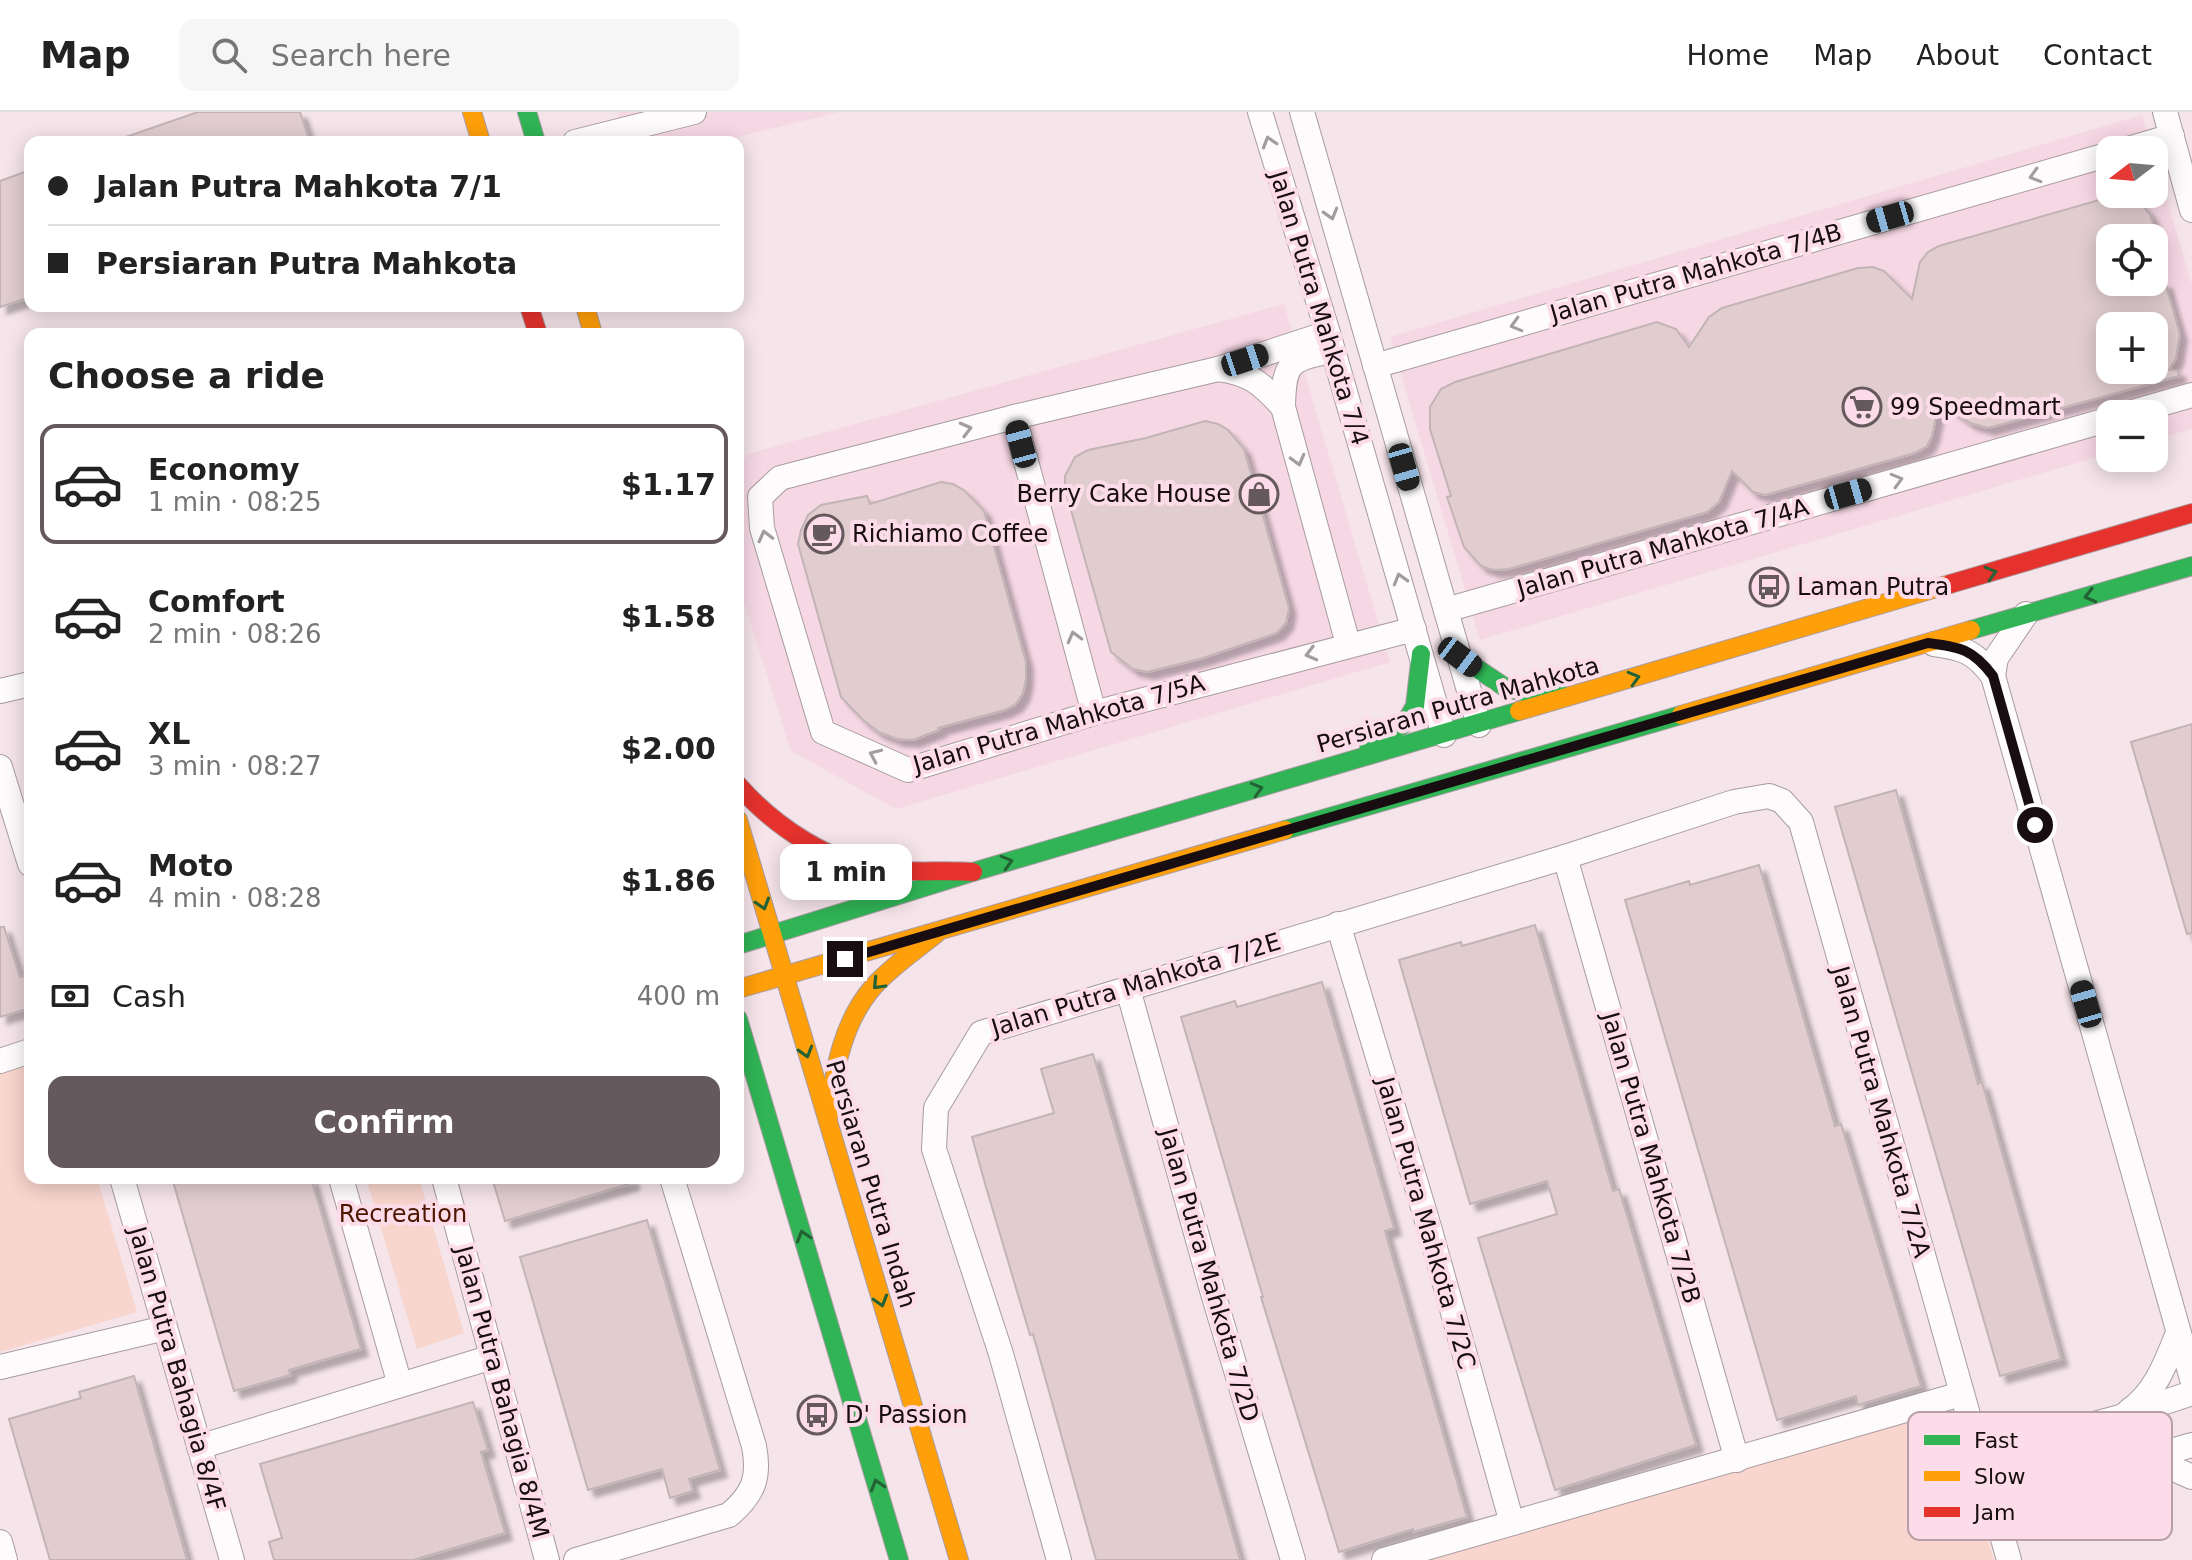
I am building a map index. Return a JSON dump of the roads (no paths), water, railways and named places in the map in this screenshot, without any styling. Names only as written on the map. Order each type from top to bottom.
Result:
[{"type":"street","points":[[472,112],[479,136]]},
{"type":"street","points":[[527,112],[534,136]]},
{"type":"street","points":[[591,136],[640,118],[694,112]]},
{"type":"street","name":"Jalan Putra Mahkota 7/4","points":[[1260,112],[1331,342],[1421,654],[1464,735]]},
{"type":"street","name":"Jalan Putra Mahkota 7/4","points":[[1302,112],[1460,657],[1464,735]]},
{"type":"street","points":[[2165,112],[2192,210]]},
{"type":"street","points":[[2168,137],[2172,136]]},
{"type":"street","name":"Jalan Putra Mahkota 7/4B","points":[[1375,366],[2096,158]]},
{"type":"street","points":[[1331,342],[1289,368],[1284,375],[1283,407],[1348,644]]},
{"type":"street","name":"Jalan Putra Mahkota 7/5A","points":[[1331,342],[1014,417],[780,478],[760,497],[762,528],[823,732],[908,770],[1094,713],[1414,629]]},
{"type":"street","points":[[1218,369],[1235,371],[1260,382],[1283,407]]},
{"type":"street","points":[[2168,402],[2192,395]]},
{"type":"street","points":[[1014,417],[1094,713]]},
{"type":"street","name":"Jalan Putra Mahkota 7/4A","points":[[1446,610],[2096,423]]},
{"type":"street","name":"Persiaran Putra Mahkota","points":[[744,943],[973,872],[1350,762],[1464,735],[1582,694],[2183,516],[2192,506]]},
{"type":"street","points":[[2164,574],[2192,557]]},
{"type":"street","points":[[744,987],[2192,566]]},
{"type":"street","points":[[1993,676],[1996,658],[2026,614]]},
{"type":"street","points":[[1928,643],[1969,652],[1981,659],[1993,676],[2185,1338],[2192,1379]]},
{"type":"street","points":[[1350,762],[1405,723],[1415,706],[1421,654]]},
{"type":"street","points":[[1460,657],[1508,688],[1524,692],[1549,688],[1582,694]]},
{"type":"street","points":[[0,691],[24,685]]},
{"type":"street","points":[[1513,745],[1584,733],[1599,740]]},
{"type":"street","points":[[1345,814],[1379,791],[1449,763]]},
{"type":"street","points":[[0,767],[24,845]]},
{"type":"street","points":[[744,792],[786,829],[832,854],[872,868],[973,872]]},
{"type":"street","name":"Jalan Putra Mahkota 7/2A","points":[[1734,802],[1769,796],[1782,801],[1801,822],[1966,1412]]},
{"type":"street","name":"Jalan Putra Mahkota 7/2E","points":[[1059,1560],[1001,1354],[934,1149],[936,1108],[981,1033],[1565,857],[1734,802]]},
{"type":"street","name":"Persiaran Putra Indah","points":[[744,840],[959,1560]]},
{"type":"street","name":"Jalan Putra Mahkota 7/2B","points":[[1565,857],[1737,1460]]},
{"type":"street","name":"Jalan Putra Mahkota 7/2C","points":[[1338,924],[1512,1523]]},
{"type":"street","points":[[828,1126],[832,1081],[845,1036],[858,1011],[873,987],[937,933]]},
{"type":"street","name":"Jalan Putra Mahkota 7/2D","points":[[1128,989],[1212,1290],[1293,1560]]},
{"type":"street","points":[[744,1039],[898,1560]]},
{"type":"street","points":[[0,1061],[24,1053]]},
{"type":"street","name":"Jalan Putra Bahagia 8/4F","points":[[124,1184],[232,1560]]},
{"type":"street","points":[[343,1184],[400,1385]]},
{"type":"street","name":"Jalan Putra Bahagia 8/4M","points":[[446,1184],[547,1560]]},
{"type":"street","points":[[576,1560],[729,1515],[744,1502],[758,1469],[754,1446],[674,1184]]},
{"type":"street","points":[[0,1367],[165,1328]]},
{"type":"street","points":[[2126,1412],[2146,1397],[2185,1338]]},
{"type":"street","points":[[199,1447],[492,1357]]},
{"type":"street","points":[[2135,1412],[2192,1393]]},
{"type":"street","points":[[1384,1560],[1961,1394]]},
{"type":"street","points":[[2172,1451],[2192,1445]]},
{"type":"street","points":[[2172,1468],[2192,1477]]},
{"type":"street","name":"Jalan Putra Mahkota 7/2A","points":[[2003,1540],[2009,1560]]},
{"type":"street","points":[[0,1542],[5,1560]]},
{"type":"place","name":"99 Speedmart","points":[[1862,407]]},
{"type":"place","name":"Berry Cake House","points":[[1259,494]]},
{"type":"place","name":"Richiamo Coffee","points":[[824,534]]},
{"type":"place","name":"Laman Putra","points":[[1769,587]]},
{"type":"place","name":"D' Passion","points":[[817,1415]]},
{"type":"park label","name":"Recreation","points":[[403,1214]]}]
